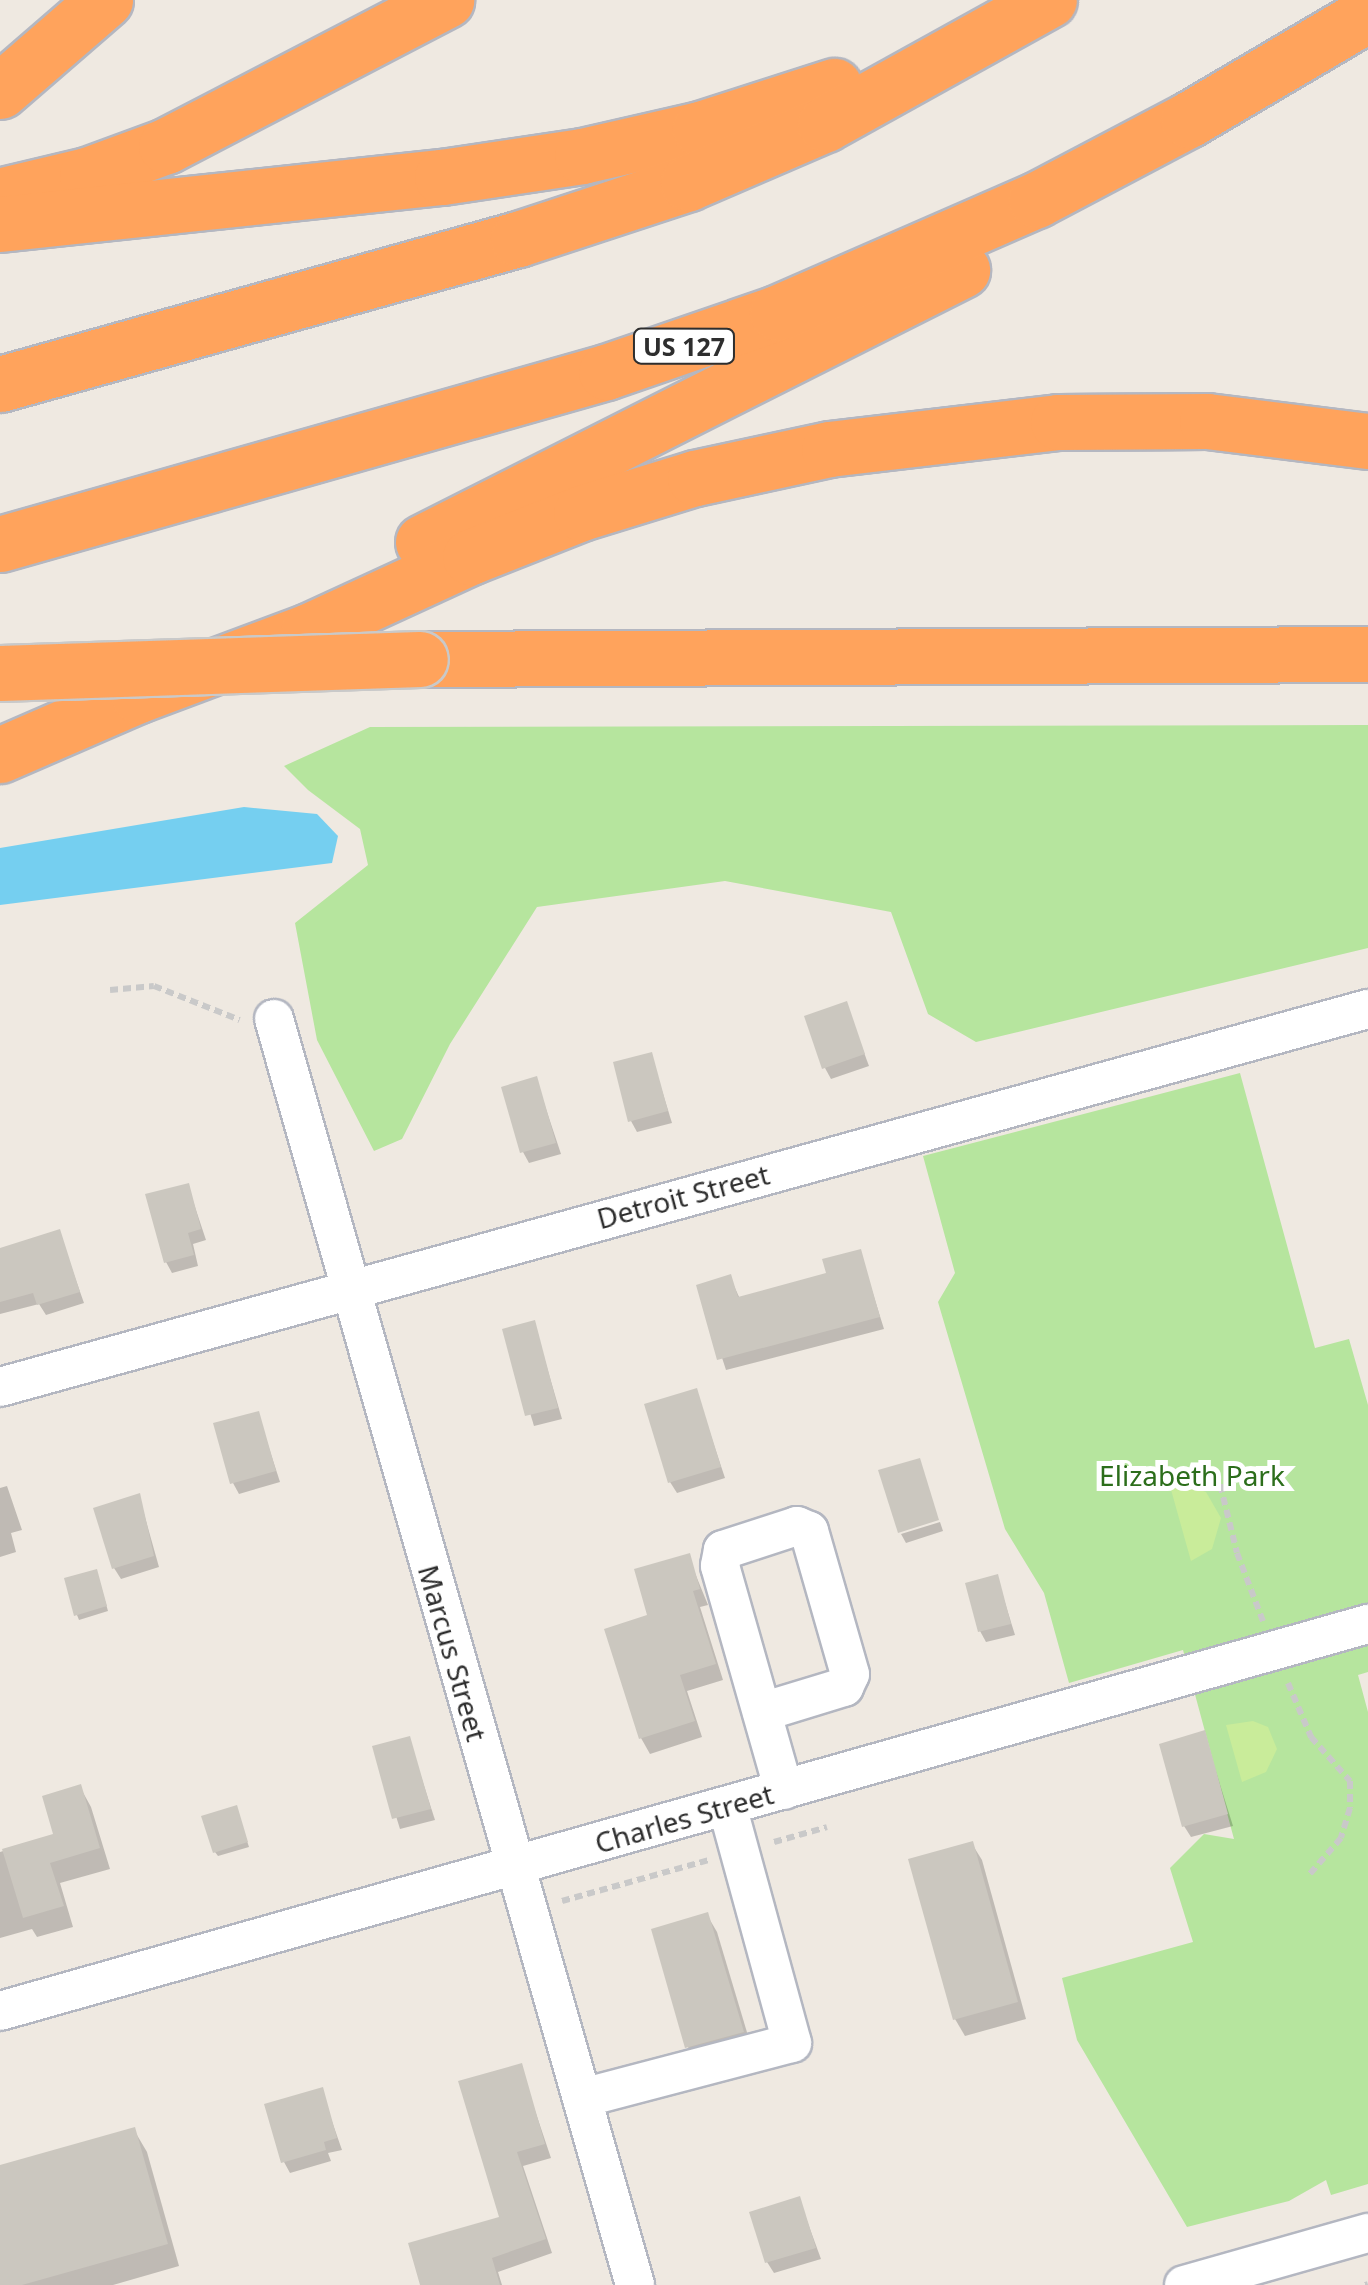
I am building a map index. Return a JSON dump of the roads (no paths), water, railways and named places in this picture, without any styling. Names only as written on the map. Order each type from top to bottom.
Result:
[{"type":"highway","points":[[0,91],[105,0]]},
{"type":"highway","points":[[0,196],[87,176],[166,146],[446,0]]},
{"type":"highway","points":[[0,224],[442,177],[636,145],[818,92],[923,48],[1018,0]]},
{"type":"highway","points":[[0,384],[636,202],[824,124],[1049,0]]},
{"type":"highway","name":"US 127","points":[[0,544],[498,405],[721,333],[965,234],[1188,120],[1347,27]]},
{"type":"highway","points":[[138,695],[517,493],[959,272],[1188,120]]},
{"type":"highway","points":[[0,754],[138,695],[309,631],[470,557],[581,513],[695,478],[828,448],[1058,422],[1207,421],[1368,441]]},
{"type":"highway","points":[[0,673],[420,659],[1368,654]]},
{"type":"street","name":"Detroit Street","points":[[0,1387],[348,1287],[1368,1009]]},
{"type":"street","name":"Marcus Street","points":[[276,1028],[635,2285]]},
{"type":"street","points":[[762,1712],[844,1687],[850,1674],[809,1531],[798,1526],[723,1550],[720,1566],[784,1790]]},
{"type":"street","name":"Charles Street","points":[[0,2011],[1368,1624]]},
{"type":"street","points":[[582,2098],[792,2043],[727,1806]]},
{"type":"street","points":[[1184,2285],[1368,2234]]},
{"type":"water","points":[[244,807],[317,814],[338,836],[332,863],[0,905],[0,848]]},
{"type":"park label","name":"Elizabeth Park","points":[[1192,1475]]}]
